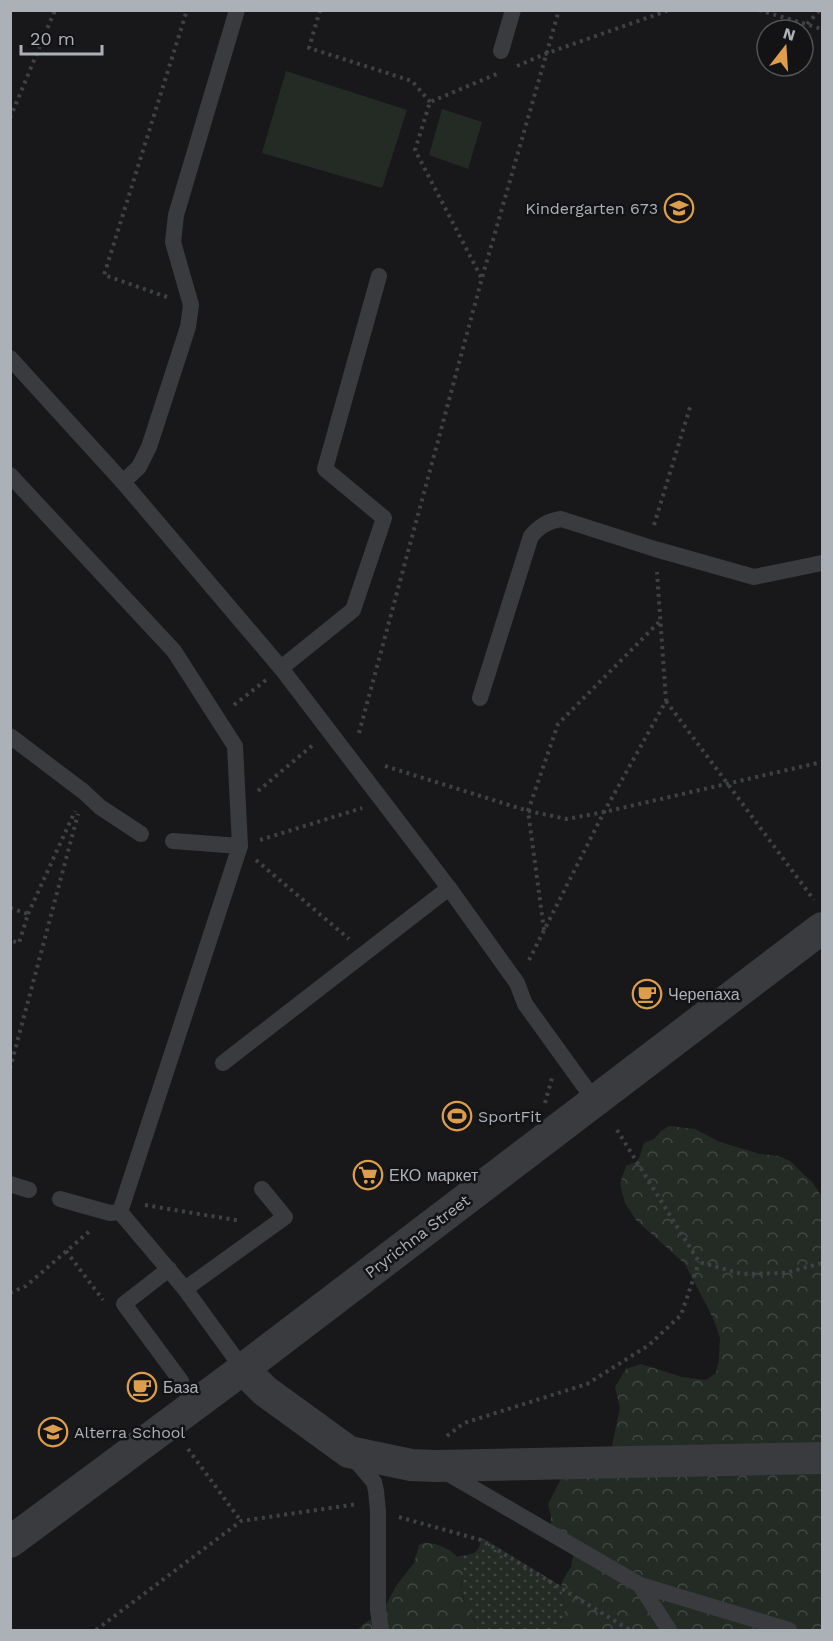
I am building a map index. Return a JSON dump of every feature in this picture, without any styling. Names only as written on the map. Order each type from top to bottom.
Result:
[{"type":"street","name":"Pryrichna Street","points":[[10,1542],[243,1369],[595,1101],[821,918]]},
{"type":"street","points":[[243,1369],[265,1390],[349,1452],[411,1465],[822,1458]]},
{"type":"lane","points":[[123,482],[138,467],[149,447],[188,327],[191,305],[173,242],[176,215],[237,10]]},
{"type":"lane","points":[[501,51],[513,10]]},
{"type":"lane","points":[[281,668],[353,610],[384,518],[325,469],[379,276]]},
{"type":"lane","points":[[10,358],[123,482],[281,668],[449,888],[516,983],[525,1004],[595,1101]]},
{"type":"lane","points":[[10,475],[174,651],[236,746],[240,846],[118,1208]]},
{"type":"lane","points":[[480,698],[531,536],[540,526],[551,521],[561,519],[754,577],[822,563]]},
{"type":"lane","points":[[10,736],[84,792],[100,807],[141,834]]},
{"type":"lane","points":[[173,841],[240,846]]},
{"type":"lane","points":[[223,1063],[449,888]]},
{"type":"lane","points":[[10,1184],[29,1190]]},
{"type":"lane","points":[[185,1289],[285,1217],[262,1189]]},
{"type":"lane","points":[[60,1199],[118,1208],[185,1289],[243,1369]]},
{"type":"lane","points":[[169,1269],[124,1304],[181,1382]]},
{"type":"lane","points":[[349,1452],[374,1482],[378,1510],[378,1610],[381,1630]]},
{"type":"lane","points":[[436,1466],[640,1585],[789,1630]]},
{"type":"lane","points":[[640,1585],[669,1630]]},
{"type":"path","points":[[10,118],[55,10]]},
{"type":"path","points":[[187,10],[104,275],[191,305]]},
{"type":"path","points":[[320,10],[309,48],[412,81],[430,102]]},
{"type":"path","points":[[352,760],[482,278],[559,10]]},
{"type":"path","points":[[514,67],[669,10]]},
{"type":"path","points":[[759,10],[786,18]]},
{"type":"path","points":[[430,102],[503,72]]},
{"type":"path","points":[[430,102],[416,150],[482,278]]},
{"type":"path","points":[[691,404],[654,524],[666,701],[728,784],[821,918]]},
{"type":"path","points":[[654,524],[665,528]]},
{"type":"path","points":[[544,931],[528,811],[558,724],[660,621]]},
{"type":"path","points":[[217,718],[267,680]]},
{"type":"path","points":[[529,960],[604,812],[666,701]]},
{"type":"path","points":[[238,808],[315,744],[308,735]]},
{"type":"path","points":[[386,766],[528,811],[567,819],[822,762]]},
{"type":"path","points":[[10,940],[19,943],[28,914],[84,792]]},
{"type":"path","points":[[10,1069],[13,1048],[84,792]]},
{"type":"path","points":[[240,846],[363,807],[356,798]]},
{"type":"path","points":[[240,846],[365,952]]},
{"type":"path","points":[[10,908],[28,914]]},
{"type":"path","points":[[543,1111],[554,1072]]},
{"type":"path","points":[[617,1130],[699,1262],[742,1274],[785,1273],[822,1263]]},
{"type":"path","points":[[10,1293],[26,1286],[118,1208],[272,1227]]},
{"type":"path","points":[[65,1251],[109,1307]]},
{"type":"path","points":[[446,1437],[464,1422],[587,1384],[649,1345],[681,1315],[699,1262]]},
{"type":"path","points":[[188,1449],[241,1521]]},
{"type":"path","points":[[96,1630],[241,1521],[359,1504],[481,1540],[630,1630]]},
{"type":"green space","points":[[286,71],[407,110],[382,188],[262,153]]},
{"type":"green space","points":[[442,109],[482,122],[468,169],[429,155]]},
{"type":"green space","points":[[669,1126],[695,1129],[720,1142],[760,1154],[779,1156],[790,1161],[813,1183],[822,1197],[822,1630],[560,1630],[565,1609],[561,1586],[571,1567],[574,1551],[551,1530],[548,1504],[561,1479],[611,1450],[620,1408],[615,1387],[626,1369],[641,1364],[682,1377],[706,1380],[716,1373],[720,1338],[713,1318],[685,1264],[636,1220],[625,1203],[620,1184],[626,1166],[639,1158],[644,1143],[654,1139]]},
{"type":"green space","points":[[484,1539],[561,1586],[565,1609],[560,1630],[477,1630],[461,1591],[463,1570],[456,1557],[475,1552],[481,1540]]},
{"type":"green space","points":[[424,1543],[443,1547],[459,1559],[463,1572],[462,1596],[477,1630],[358,1630],[380,1614],[396,1586],[414,1563],[419,1545]]},
{"type":"place","name":"Kindergarten 673","points":[[679,208]]},
{"type":"place","name":"Черепаха","points":[[647,994]]},
{"type":"place","name":"SportFit","points":[[457,1116]]},
{"type":"place","name":"ЕКО маркет","points":[[368,1175]]},
{"type":"place","name":"База","points":[[142,1387]]},
{"type":"place","name":"Alterra School","points":[[53,1432]]}]
